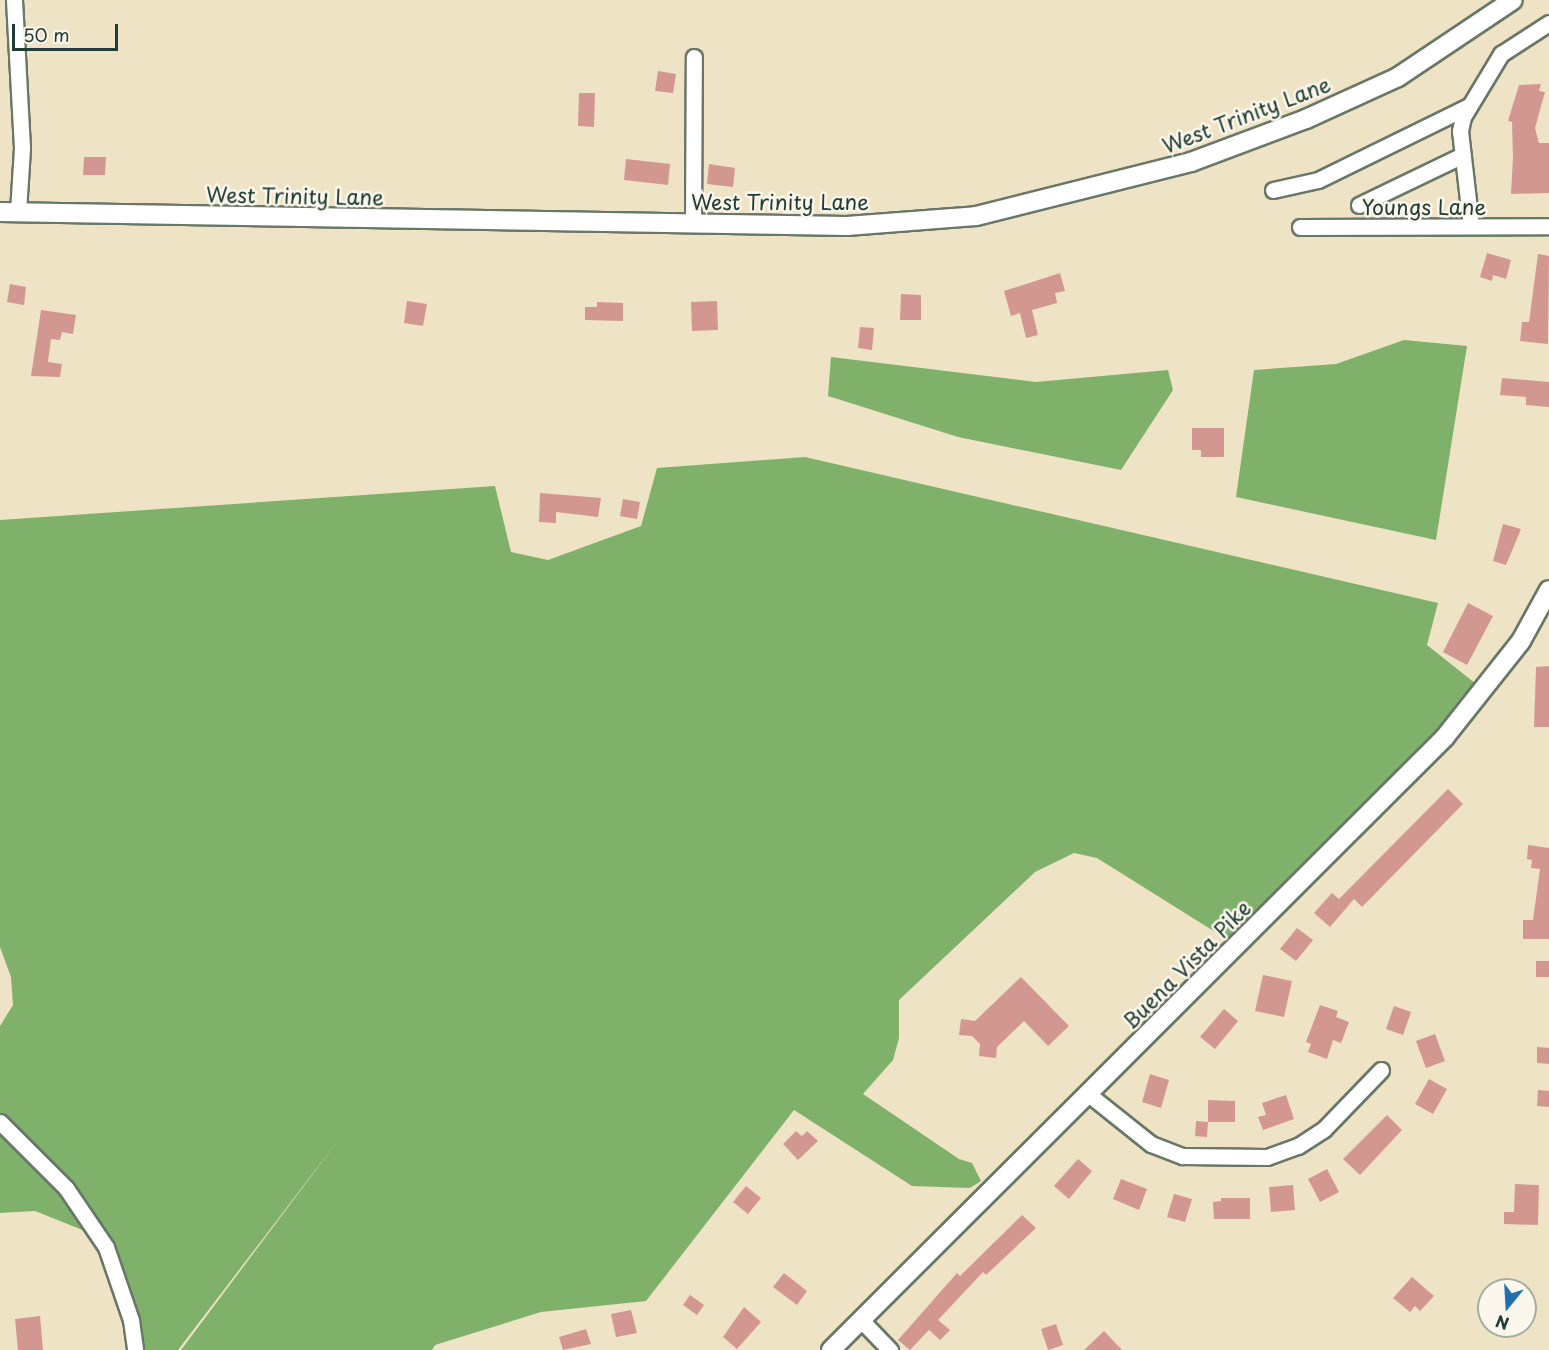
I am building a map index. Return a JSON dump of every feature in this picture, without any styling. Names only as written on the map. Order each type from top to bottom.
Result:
[{"type":"main road","name":"West Trinity Lane","points":[[9,212],[847,226],[976,216],[1094,189],[1191,162],[1306,119],[1398,76],[1514,0]]},
{"type":"main road","name":"Buena Vista Pike","points":[[831,1350],[1445,737],[1521,641],[1549,590]]},
{"type":"street","points":[[9,212],[22,148],[14,0]]},
{"type":"street","points":[[1471,226],[1460,131],[1469,106],[1501,54],[1549,23]]},
{"type":"street","points":[[693,224],[694,57]]},
{"type":"street","points":[[1273,190],[1318,180],[1469,106]]},
{"type":"street","points":[[1359,205],[1463,155]]},
{"type":"street","name":"Youngs Lane","points":[[1300,227],[1549,226]]},
{"type":"street","points":[[1087,1093],[1151,1144],[1183,1156],[1267,1158],[1298,1146],[1324,1129],[1382,1070]]},
{"type":"street","points":[[0,1122],[66,1188],[106,1247],[132,1320],[135,1350]]},
{"type":"street","points":[[861,1320],[890,1350]]},
{"type":"green space","points":[[1404,340],[1467,346],[1436,540],[1236,497],[1254,370],[1336,364]]},
{"type":"green space","points":[[831,357],[1036,382],[1168,370],[1173,390],[1121,470],[958,437],[828,396]]},
{"type":"green space","points":[[805,457],[1438,603],[1427,645],[1485,691],[1236,945],[1097,858],[1074,853],[1035,872],[899,1000],[899,1038],[893,1060],[863,1094],[959,1159],[972,1163],[981,1181],[970,1188],[912,1186],[794,1110],[646,1301],[541,1312],[435,1345],[432,1350],[181,1350],[339,1139],[178,1350],[135,1350],[100,1237],[35,1211],[0,1213],[0,1026],[13,1005],[11,977],[0,947],[0,520],[495,486],[511,552],[548,560],[641,526],[657,468]]},
{"type":"building","points":[[658,71],[676,74],[673,93],[655,91]]},
{"type":"building","points":[[1541,84],[1539,91],[1545,92],[1535,128],[1539,143],[1549,143],[1549,193],[1511,194],[1512,122],[1508,121],[1519,85]]},
{"type":"building","points":[[579,93],[595,93],[594,127],[578,126]]},
{"type":"building","points":[[84,157],[106,157],[105,175],[83,175]]},
{"type":"building","points":[[626,159],[670,164],[668,185],[624,180]]},
{"type":"building","points":[[709,164],[735,168],[733,187],[707,184]]},
{"type":"building","points":[[1487,253],[1511,260],[1506,279],[1493,275],[1492,281],[1480,277]]},
{"type":"building","points":[[1538,254],[1549,256],[1548,344],[1520,341],[1522,322],[1529,322]]},
{"type":"building","points":[[1060,273],[1065,291],[1055,293],[1057,303],[1032,310],[1038,335],[1026,338],[1020,313],[1011,316],[1004,291]]},
{"type":"building","points":[[10,284],[26,287],[24,305],[7,302]]},
{"type":"building","points":[[901,294],[921,295],[921,320],[900,320]]},
{"type":"building","points":[[407,301],[427,304],[423,326],[404,323]]},
{"type":"building","points":[[717,301],[718,330],[692,331],[691,302]]},
{"type":"building","points":[[597,302],[623,303],[623,321],[585,320],[585,307],[597,307]]},
{"type":"building","points":[[41,310],[76,315],[73,334],[62,332],[60,340],[51,339],[48,362],[62,364],[60,377],[31,376]]},
{"type":"building","points":[[860,327],[874,328],[872,350],[858,348]]},
{"type":"building","points":[[1502,378],[1549,382],[1549,407],[1526,405],[1526,397],[1500,395]]},
{"type":"building","points":[[1192,428],[1224,428],[1224,457],[1201,457],[1201,450],[1192,450]]},
{"type":"building","points":[[540,493],[601,498],[598,517],[556,512],[556,523],[539,522]]},
{"type":"building","points":[[623,499],[640,502],[637,519],[620,516]]},
{"type":"building","points":[[1503,524],[1521,529],[1506,565],[1493,561]]},
{"type":"building","points":[[1468,603],[1493,616],[1467,665],[1443,652]]},
{"type":"building","points":[[1549,666],[1549,727],[1534,727],[1536,667]]},
{"type":"building","points":[[1448,789],[1463,804],[1362,907],[1354,899],[1330,927],[1314,913],[1332,893],[1339,899]]},
{"type":"building","points":[[1528,845],[1549,848],[1549,939],[1523,939],[1523,920],[1533,920],[1540,869],[1531,868],[1532,860],[1527,859]]},
{"type":"building","points":[[1297,928],[1313,940],[1296,961],[1280,949]]},
{"type":"building","points":[[1536,961],[1549,961],[1549,977],[1536,977]]},
{"type":"building","points":[[1263,975],[1292,981],[1284,1017],[1255,1011]]},
{"type":"building","points":[[1021,977],[1069,1026],[1048,1046],[1024,1021],[997,1047],[996,1058],[979,1056],[980,1044],[972,1036],[959,1035],[961,1019],[975,1021]]},
{"type":"building","points":[[1320,1005],[1338,1011],[1336,1017],[1349,1022],[1341,1043],[1333,1040],[1327,1059],[1308,1052],[1311,1044],[1306,1042]]},
{"type":"building","points":[[1394,1006],[1411,1012],[1403,1035],[1386,1029]]},
{"type":"building","points":[[1224,1009],[1238,1021],[1215,1049],[1200,1037]]},
{"type":"building","points":[[1435,1034],[1445,1061],[1426,1068],[1416,1041]]},
{"type":"building","points":[[1537,1047],[1549,1048],[1549,1064],[1537,1063]]},
{"type":"building","points":[[1150,1074],[1169,1080],[1161,1108],[1142,1102]]},
{"type":"building","points":[[1429,1079],[1447,1089],[1433,1114],[1415,1104]]},
{"type":"building","points":[[1538,1090],[1549,1091],[1549,1107],[1537,1106]]},
{"type":"building","points":[[1286,1095],[1294,1119],[1263,1130],[1258,1117],[1266,1115],[1262,1103]]},
{"type":"building","points":[[1208,1100],[1235,1101],[1235,1122],[1208,1122]]},
{"type":"building","points":[[1387,1115],[1402,1130],[1360,1175],[1343,1159]]},
{"type":"building","points":[[1196,1121],[1208,1122],[1207,1137],[1195,1136]]},
{"type":"building","points":[[796,1131],[802,1136],[807,1131],[818,1141],[798,1160],[783,1144]]},
{"type":"building","points":[[1078,1159],[1092,1171],[1069,1199],[1054,1186]]},
{"type":"building","points":[[1327,1169],[1339,1192],[1320,1202],[1308,1179]]},
{"type":"building","points":[[1121,1179],[1147,1189],[1139,1210],[1113,1199]]},
{"type":"building","points":[[1515,1184],[1539,1185],[1538,1225],[1504,1224],[1504,1212],[1514,1212]]},
{"type":"building","points":[[1293,1185],[1295,1210],[1271,1212],[1269,1187]]},
{"type":"building","points":[[746,1186],[761,1198],[748,1214],[733,1202]]},
{"type":"building","points":[[1174,1194],[1192,1199],[1185,1222],[1167,1217]]},
{"type":"building","points":[[1221,1198],[1250,1198],[1250,1219],[1214,1219],[1213,1202],[1221,1201]]},
{"type":"building","points":[[1022,1215],[1036,1228],[986,1275],[983,1272],[938,1320],[950,1330],[940,1340],[929,1330],[910,1350],[898,1340],[957,1273],[960,1276]]},
{"type":"building","points":[[784,1273],[807,1291],[797,1305],[773,1287]]},
{"type":"building","points":[[1412,1277],[1434,1296],[1420,1311],[1415,1306],[1410,1312],[1393,1298]]},
{"type":"building","points":[[690,1295],[704,1305],[697,1315],[683,1305]]},
{"type":"building","points":[[744,1307],[761,1322],[737,1349],[723,1337]]},
{"type":"building","points":[[631,1310],[637,1333],[616,1337],[611,1314]]},
{"type":"building","points":[[40,1316],[43,1350],[18,1350],[15,1319]]},
{"type":"building","points":[[1056,1324],[1063,1345],[1048,1350],[1041,1329]]},
{"type":"building","points":[[586,1329],[591,1344],[563,1350],[559,1337]]},
{"type":"building","points":[[1104,1331],[1122,1350],[1084,1350]]}]
